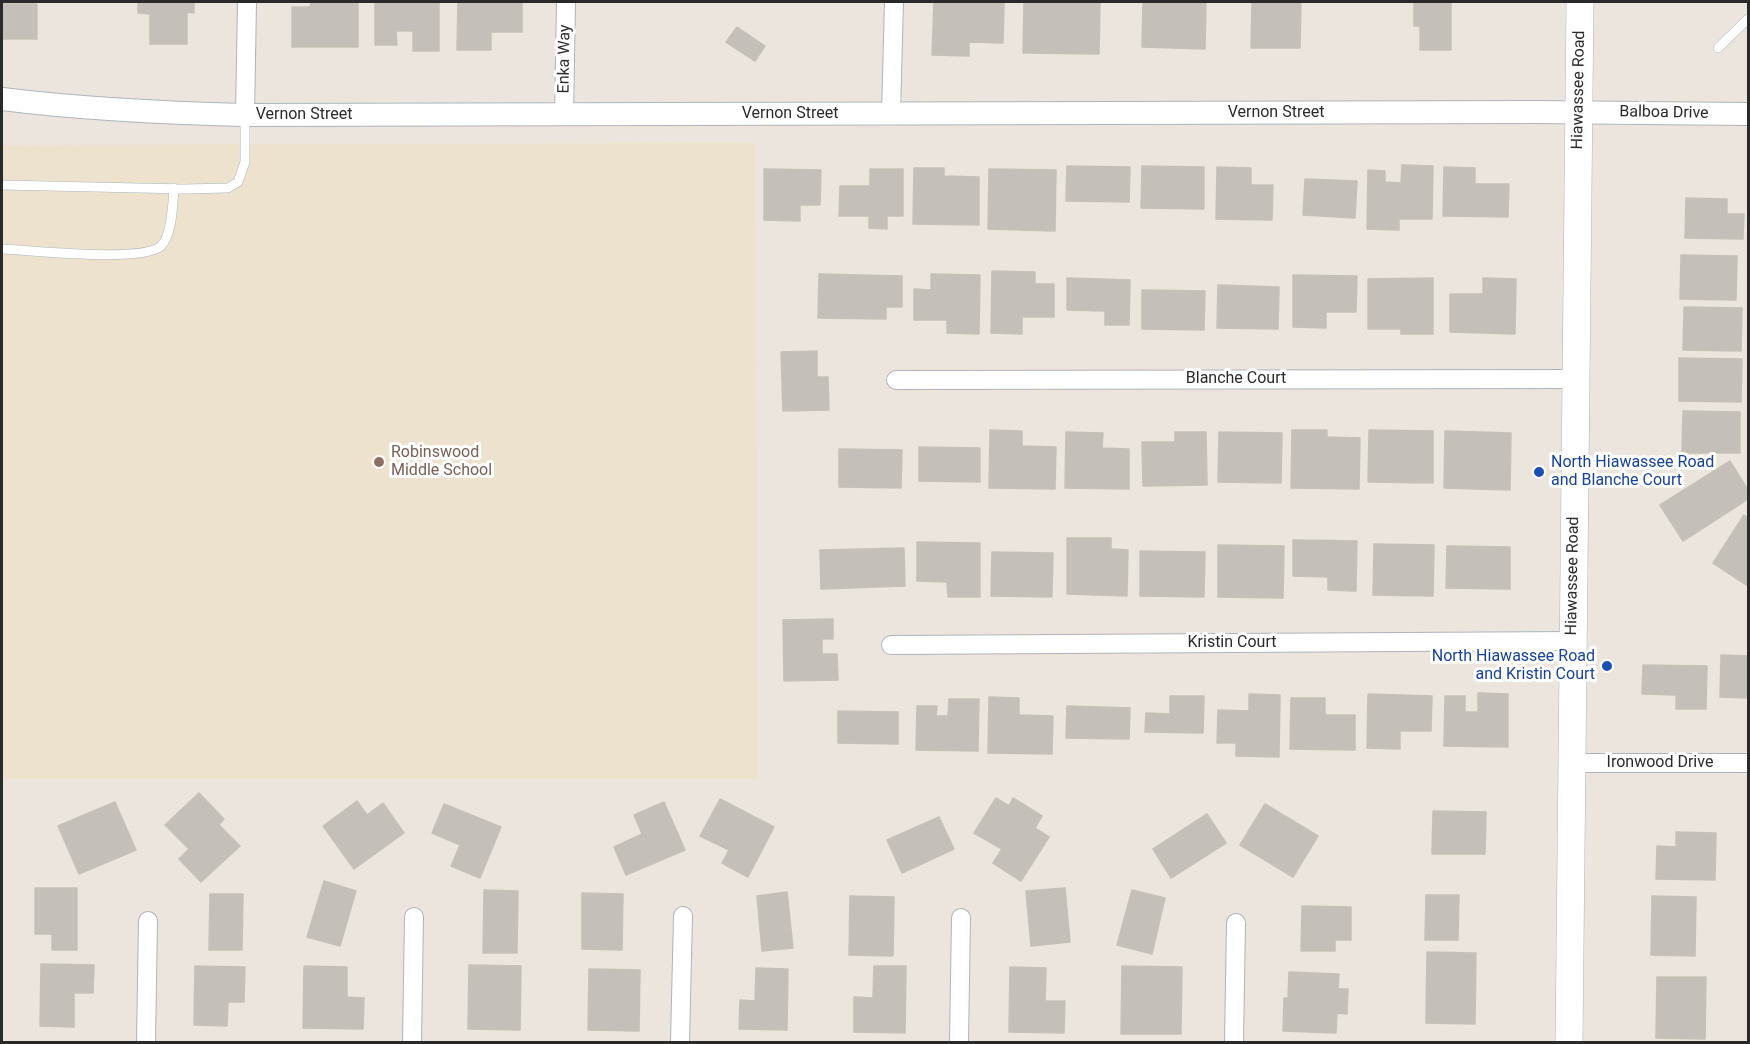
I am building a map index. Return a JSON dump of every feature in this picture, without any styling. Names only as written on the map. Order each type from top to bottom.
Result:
[{"type":"main road","name":"Hiawassee Road","points":[[1569,1042],[1580,2]]},
{"type":"street","points":[[245,115],[247,2]]},
{"type":"street","name":"Enka Way","points":[[564,116],[566,2]]},
{"type":"street","points":[[891,114],[894,2]]},
{"type":"street","name":"Vernon Street","points":[[2,99],[61,107],[245,115],[1579,112]]},
{"type":"street","name":"Balboa Drive","points":[[1579,112],[1749,114]]},
{"type":"street","name":"Blanche Court","points":[[896,380],[1576,379]]},
{"type":"street","name":"Kristin Court","points":[[891,645],[1573,641]]},
{"type":"street","name":"Ironwood Drive","points":[[1572,763],[1749,763]]},
{"type":"street","points":[[680,1042],[683,916]]},
{"type":"street","points":[[412,1042],[414,917]]},
{"type":"street","points":[[959,1042],[961,918]]},
{"type":"street","points":[[146,1042],[148,921]]},
{"type":"street","points":[[1234,1042],[1236,923]]},
{"type":"lane","points":[[1718,48],[1749,19]]},
{"type":"lane","points":[[2,185],[228,188],[238,182],[245,162],[245,115]]},
{"type":"lane","points":[[2,249],[128,255],[150,251],[161,246],[166,239],[173,209],[174,188]]},
{"type":"shaded area","name":"Robinswood Middle School","points":[[755,143],[758,779],[2,779],[2,145]]},
{"type":"building","points":[[138,2],[194,2],[194,13],[187,12],[187,44],[150,44],[150,14],[138,13]]},
{"type":"building","points":[[311,2],[358,2],[358,47],[292,47],[292,7],[310,7]]},
{"type":"building","points":[[375,2],[439,2],[439,51],[413,51],[413,31],[396,31],[397,45],[375,45]]},
{"type":"building","points":[[458,2],[522,2],[522,32],[491,32],[491,50],[457,50]]},
{"type":"building","points":[[934,2],[1004,2],[1003,43],[969,42],[969,56],[932,55]]},
{"type":"building","points":[[1024,2],[1100,2],[1099,54],[1023,53]]},
{"type":"building","points":[[1163,2],[1206,2],[1205,49],[1142,47],[1143,3],[1163,4]]},
{"type":"building","points":[[1252,2],[1301,2],[1300,48],[1251,48]]},
{"type":"building","points":[[1414,2],[1451,2],[1451,50],[1420,50],[1420,26],[1414,26]]},
{"type":"building","points":[[2,4],[37,4],[37,39],[2,39]]},
{"type":"building","points":[[737,27],[765,46],[755,61],[726,42]]},
{"type":"building","points":[[1402,165],[1433,166],[1432,219],[1399,219],[1399,230],[1367,229],[1368,170],[1385,171],[1385,182],[1401,183]]},
{"type":"building","points":[[1067,166],[1130,167],[1129,202],[1066,201]]},
{"type":"building","points":[[1142,166],[1204,167],[1204,209],[1141,208]]},
{"type":"building","points":[[1217,167],[1251,168],[1251,185],[1273,185],[1272,220],[1216,219]]},
{"type":"building","points":[[1444,167],[1475,168],[1475,184],[1509,184],[1508,217],[1443,216]]},
{"type":"building","points":[[914,168],[944,168],[944,176],[979,177],[979,225],[913,224]]},
{"type":"building","points":[[764,169],[821,170],[820,205],[800,205],[800,221],[764,220]]},
{"type":"building","points":[[870,169],[903,169],[903,216],[887,216],[887,229],[869,228],[869,216],[839,216],[840,186],[870,186]]},
{"type":"building","points":[[989,169],[1056,170],[1055,231],[988,229]]},
{"type":"building","points":[[1305,179],[1357,181],[1355,218],[1303,215]]},
{"type":"building","points":[[1686,198],[1727,199],[1727,214],[1744,214],[1743,239],[1685,238]]},
{"type":"building","points":[[1681,255],[1737,256],[1736,300],[1680,299]]},
{"type":"building","points":[[992,271],[1035,272],[1035,284],[1054,284],[1054,317],[1022,317],[1022,334],[991,333]]},
{"type":"building","points":[[819,274],[902,276],[902,307],[886,307],[886,319],[818,318]]},
{"type":"building","points":[[931,274],[980,275],[979,334],[947,333],[947,320],[914,320],[914,289],[931,290]]},
{"type":"building","points":[[1293,275],[1357,276],[1356,312],[1326,312],[1326,328],[1293,327]]},
{"type":"building","points":[[1067,278],[1130,280],[1129,325],[1105,325],[1105,311],[1067,310]]},
{"type":"building","points":[[1433,278],[1433,334],[1401,334],[1401,329],[1368,329],[1368,279]]},
{"type":"building","points":[[1483,278],[1516,279],[1515,334],[1450,332],[1450,294],[1483,294]]},
{"type":"building","points":[[1218,285],[1279,287],[1278,329],[1217,328]]},
{"type":"building","points":[[1142,290],[1205,291],[1204,330],[1142,329]]},
{"type":"building","points":[[1684,307],[1742,308],[1741,351],[1683,350]]},
{"type":"building","points":[[817,351],[817,377],[828,377],[829,410],[783,411],[781,352]]},
{"type":"building","points":[[1679,358],[1742,359],[1741,402],[1679,401]]},
{"type":"building","points":[[1683,411],[1740,412],[1740,453],[1682,453]]},
{"type":"building","points":[[990,430],[1022,431],[1022,446],[1056,447],[1055,489],[989,488]]},
{"type":"building","points":[[1292,430],[1327,430],[1327,437],[1360,438],[1359,489],[1291,488]]},
{"type":"building","points":[[1369,430],[1433,431],[1433,483],[1368,482]]},
{"type":"building","points":[[1445,431],[1511,433],[1510,490],[1444,488]]},
{"type":"building","points":[[1066,432],[1103,433],[1102,448],[1129,449],[1129,489],[1065,488]]},
{"type":"building","points":[[1175,432],[1206,432],[1207,485],[1143,486],[1142,442],[1175,442]]},
{"type":"building","points":[[1219,432],[1282,433],[1281,483],[1218,482]]},
{"type":"building","points":[[919,447],[980,448],[980,482],[919,481]]},
{"type":"building","points":[[839,449],[902,450],[901,488],[839,487]]},
{"type":"building","points":[[1730,461],[1748,490],[1748,499],[1683,541],[1660,505]]},
{"type":"building","points":[[1744,515],[1748,518],[1748,586],[1713,563]]},
{"type":"building","points":[[1067,538],[1111,538],[1111,549],[1128,550],[1127,596],[1067,594]]},
{"type":"building","points":[[1293,540],[1357,541],[1356,591],[1328,590],[1328,577],[1293,576]]},
{"type":"building","points":[[917,542],[980,543],[980,597],[948,597],[947,582],[917,581]]},
{"type":"building","points":[[1374,544],[1434,545],[1433,596],[1373,595]]},
{"type":"building","points":[[1218,545],[1284,546],[1283,598],[1218,597]]},
{"type":"building","points":[[1447,546],[1510,547],[1510,589],[1446,588]]},
{"type":"building","points":[[904,548],[905,586],[821,589],[820,550]]},
{"type":"building","points":[[1140,551],[1205,552],[1204,597],[1140,596]]},
{"type":"building","points":[[992,552],[1053,553],[1052,597],[991,596]]},
{"type":"building","points":[[833,619],[833,639],[822,639],[822,654],[837,654],[838,680],[784,681],[783,620]]},
{"type":"building","points":[[1721,655],[1748,656],[1748,698],[1720,697]]},
{"type":"building","points":[[1643,665],[1707,666],[1706,709],[1676,709],[1676,695],[1642,694]]},
{"type":"building","points":[[1478,693],[1508,694],[1508,747],[1444,746],[1445,696],[1465,696],[1465,712],[1478,712]]},
{"type":"building","points":[[1249,694],[1280,695],[1279,757],[1236,756],[1236,743],[1217,743],[1218,710],[1249,711]]},
{"type":"building","points":[[1368,694],[1432,696],[1431,731],[1400,731],[1400,749],[1367,748]]},
{"type":"building","points":[[1170,696],[1204,696],[1203,733],[1145,732],[1146,713],[1170,714]]},
{"type":"building","points":[[989,697],[1019,698],[1019,715],[1053,716],[1052,754],[988,753]]},
{"type":"building","points":[[1291,698],[1325,698],[1325,715],[1355,715],[1355,750],[1290,749]]},
{"type":"building","points":[[949,699],[979,699],[978,751],[916,750],[917,706],[937,706],[936,716],[948,716]]},
{"type":"building","points":[[1067,706],[1130,708],[1129,739],[1066,738]]},
{"type":"building","points":[[838,711],[898,712],[898,744],[838,743]]},
{"type":"building","points":[[199,793],[224,819],[219,825],[240,846],[201,882],[179,859],[189,849],[165,825]]},
{"type":"building","points":[[996,798],[1009,806],[1013,798],[1042,816],[1035,828],[1049,837],[1021,881],[993,863],[1002,849],[974,833]]},
{"type":"building","points":[[720,799],[774,827],[748,877],[722,863],[729,850],[700,836]]},
{"type":"building","points":[[357,801],[367,815],[383,803],[404,833],[354,869],[323,826]]},
{"type":"building","points":[[115,802],[136,850],[79,874],[58,826]]},
{"type":"building","points":[[664,802],[685,850],[626,875],[614,847],[642,834],[634,815]]},
{"type":"building","points":[[444,804],[501,827],[480,878],[451,866],[460,845],[432,833]]},
{"type":"building","points":[[1265,804],[1318,836],[1293,877],[1240,845]]},
{"type":"building","points":[[1433,811],[1486,812],[1485,854],[1432,854]]},
{"type":"building","points":[[1207,814],[1226,843],[1171,878],[1153,849]]},
{"type":"building","points":[[939,817],[954,849],[902,873],[887,840]]},
{"type":"building","points":[[1676,832],[1716,833],[1715,880],[1656,879],[1657,846],[1676,847]]},
{"type":"building","points":[[324,881],[356,891],[340,946],[307,937]]},
{"type":"building","points":[[35,888],[77,888],[77,950],[52,950],[52,934],[35,934]]},
{"type":"building","points":[[1065,888],[1070,942],[1031,946],[1026,891]]},
{"type":"building","points":[[484,890],[518,891],[517,953],[483,953]]},
{"type":"building","points":[[1132,890],[1165,898],[1152,954],[1117,945]]},
{"type":"building","points":[[787,892],[793,948],[762,951],[757,896]]},
{"type":"building","points":[[582,893],[623,894],[622,950],[582,949]]},
{"type":"building","points":[[210,894],[243,894],[242,950],[209,950]]},
{"type":"building","points":[[1426,895],[1459,895],[1458,940],[1425,940]]},
{"type":"building","points":[[850,896],[894,897],[893,956],[849,955]]},
{"type":"building","points":[[1652,896],[1696,897],[1695,956],[1651,955]]},
{"type":"building","points":[[1302,906],[1351,907],[1351,940],[1335,940],[1335,951],[1301,951]]},
{"type":"building","points":[[1427,952],[1476,953],[1475,1024],[1426,1023]]},
{"type":"building","points":[[41,964],[94,965],[93,993],[74,993],[74,1027],[40,1026]]},
{"type":"building","points":[[469,965],[521,966],[520,1030],[468,1029]]},
{"type":"building","points":[[195,966],[245,967],[244,1002],[228,1002],[227,1026],[194,1025]]},
{"type":"building","points":[[304,966],[347,967],[347,997],[364,998],[363,1029],[303,1028]]},
{"type":"building","points":[[874,966],[906,966],[905,1033],[854,1032],[854,997],[873,998]]},
{"type":"building","points":[[1122,966],[1182,967],[1181,1034],[1121,1034]]},
{"type":"building","points":[[1010,967],[1046,968],[1045,1001],[1065,1001],[1064,1033],[1009,1032]]},
{"type":"building","points":[[756,968],[788,969],[787,1030],[739,1029],[740,1000],[755,1001]]},
{"type":"building","points":[[589,969],[640,970],[639,1031],[588,1030]]},
{"type":"building","points":[[1289,972],[1339,974],[1338,989],[1348,989],[1347,1014],[1337,1013],[1336,1033],[1283,1031],[1284,998],[1288,998]]},
{"type":"building","points":[[1657,977],[1706,977],[1705,1039],[1656,1038]]},
{"type":"place","name":"Robinswood Middle School","points":[[379,462]]},
{"type":"place","name":"North Hiawassee Road and Blanche Court","points":[[1539,472]]},
{"type":"place","name":"North Hiawassee Road and Kristin Court","points":[[1607,666]]}]
